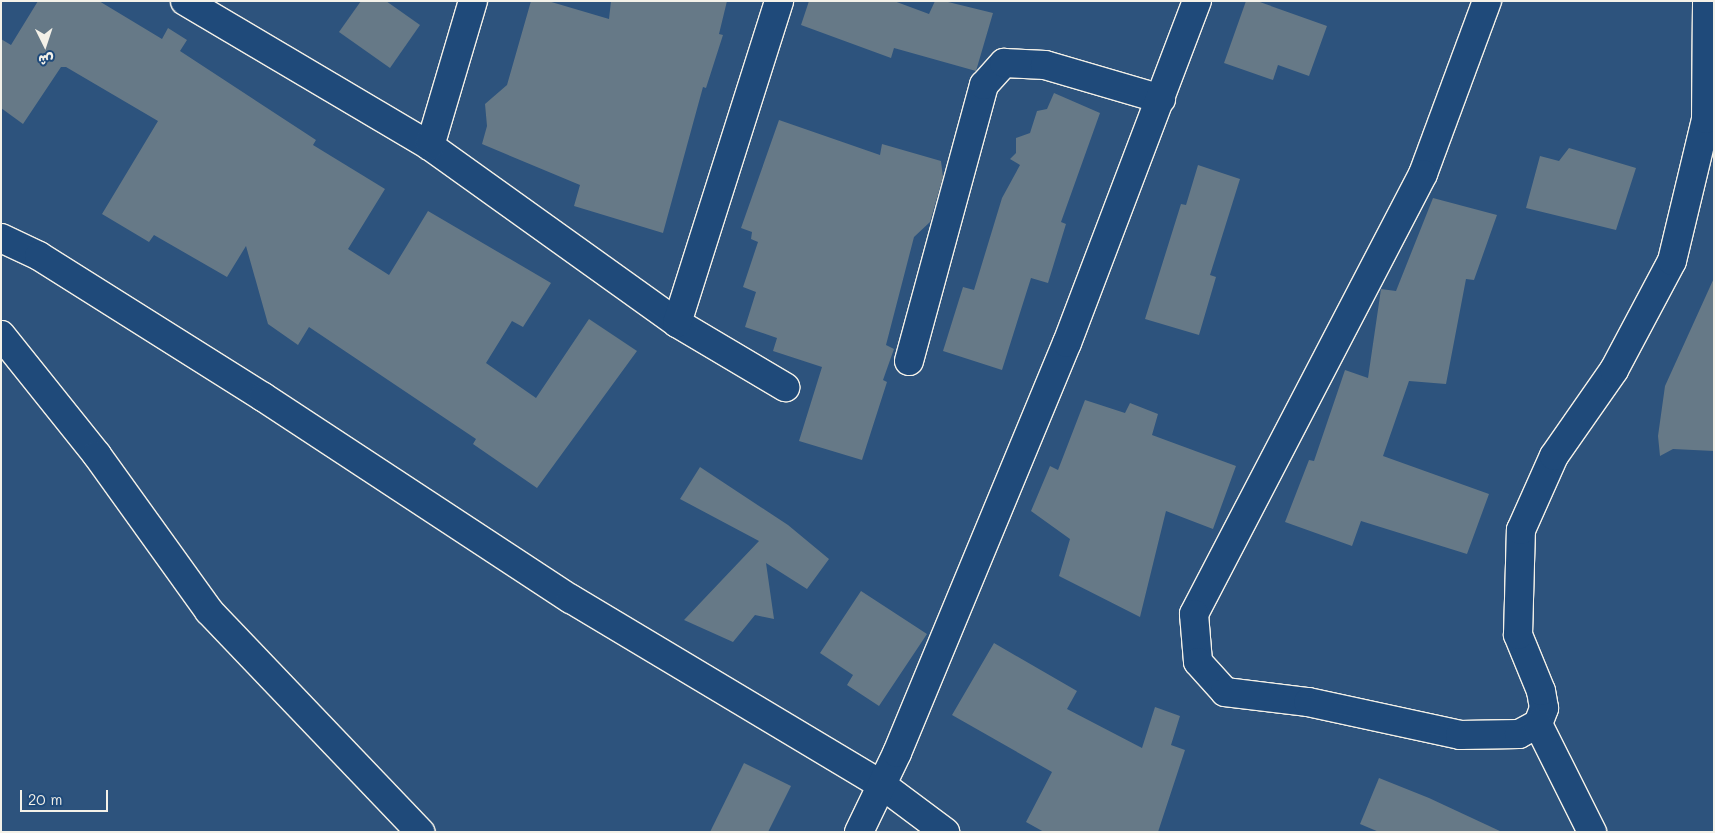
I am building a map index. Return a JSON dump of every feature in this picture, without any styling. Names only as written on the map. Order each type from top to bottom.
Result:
[{"type":"street","points":[[430,146],[473,1]]},
{"type":"street","points":[[677,323],[779,1]]},
{"type":"street","points":[[859,832],[882,785],[1066,343],[1162,99],[1197,1]]},
{"type":"street","points":[[1487,1],[1423,174],[1194,614],[1198,662],[1225,692],[1308,702],[1460,735],[1519,734],[1538,724],[1544,708],[1541,692],[1518,635],[1522,530],[1554,456],[1614,370],[1672,261],[1706,119],[1707,1]]},
{"type":"street","points":[[191,3],[430,146],[677,323],[785,387]]},
{"type":"street","points":[[910,361],[984,85],[1004,64],[1045,65],[1162,99]]},
{"type":"street","points":[[1,238],[39,256],[263,397],[571,599],[882,785],[945,832]]},
{"type":"street","points":[[1,335],[97,455],[209,611],[420,832]]},
{"type":"street","points":[[1538,724],[1592,832]]},
{"type":"building","points":[[38,1],[99,1],[162,39],[168,28],[187,40],[180,51],[316,140],[313,145],[385,189],[348,249],[389,275],[428,211],[551,283],[523,327],[512,321],[486,363],[536,398],[589,319],[637,351],[537,488],[473,444],[476,439],[309,327],[298,345],[268,324],[246,246],[227,277],[154,235],[149,242],[102,214],[158,121],[66,67],[61,67],[23,124],[1,108],[1,39],[11,45]]},
{"type":"building","points":[[361,1],[386,1],[420,25],[390,68],[339,32]]},
{"type":"building","points":[[531,1],[548,1],[609,19],[611,1],[727,1],[719,34],[723,35],[706,88],[703,87],[663,233],[574,206],[580,185],[482,144],[487,126],[485,104],[507,85]]},
{"type":"building","points":[[809,1],[894,1],[929,14],[935,1],[944,1],[993,13],[976,71],[894,48],[891,58],[801,25]]},
{"type":"building","points":[[1246,1],[1257,1],[1327,26],[1309,76],[1278,65],[1273,80],[1224,63]]},
{"type":"building","points":[[1054,93],[1100,113],[1061,222],[1066,224],[1048,283],[1031,278],[1002,370],[943,351],[963,287],[974,290],[1002,198],[1020,165],[1010,159],[1016,153],[1016,138],[1030,133],[1037,111],[1047,109]]},
{"type":"building","points":[[779,120],[880,155],[882,144],[941,161],[943,177],[930,222],[914,237],[886,345],[894,349],[883,380],[887,382],[862,460],[799,441],[822,367],[773,351],[777,338],[745,327],[756,292],[743,287],[758,242],[751,239],[752,232],[741,228]]},
{"type":"building","points":[[1569,148],[1636,168],[1616,230],[1526,208],[1540,156],[1559,161]]},
{"type":"building","points":[[1198,165],[1240,179],[1210,275],[1216,277],[1199,335],[1145,319],[1181,204],[1186,205]]},
{"type":"building","points":[[1433,198],[1497,215],[1474,280],[1466,279],[1446,384],[1409,381],[1383,456],[1489,494],[1467,554],[1361,521],[1352,546],[1285,522],[1309,460],[1314,461],[1345,370],[1368,378],[1381,289],[1396,291]]},
{"type":"building","points":[[1714,278],[1714,451],[1673,449],[1660,456],[1658,436],[1665,386]]},
{"type":"building","points":[[1085,400],[1125,413],[1130,403],[1158,414],[1152,435],[1236,466],[1213,529],[1166,511],[1140,617],[1059,576],[1070,539],[1031,511],[1050,466],[1058,470]]},
{"type":"building","points":[[700,467],[788,525],[829,559],[807,589],[766,563],[774,619],[755,615],[733,642],[684,620],[759,541],[680,499]]},
{"type":"building","points":[[861,591],[927,634],[879,706],[847,685],[853,675],[820,653]]},
{"type":"building","points":[[994,643],[1077,691],[1067,709],[1142,748],[1155,707],[1180,716],[1171,745],[1185,750],[1158,832],[1044,832],[1026,822],[1052,772],[952,715]]},
{"type":"building","points":[[744,763],[791,786],[768,832],[710,832]]},
{"type":"building","points":[[1379,778],[1429,798],[1502,832],[1379,832],[1360,824]]}]
